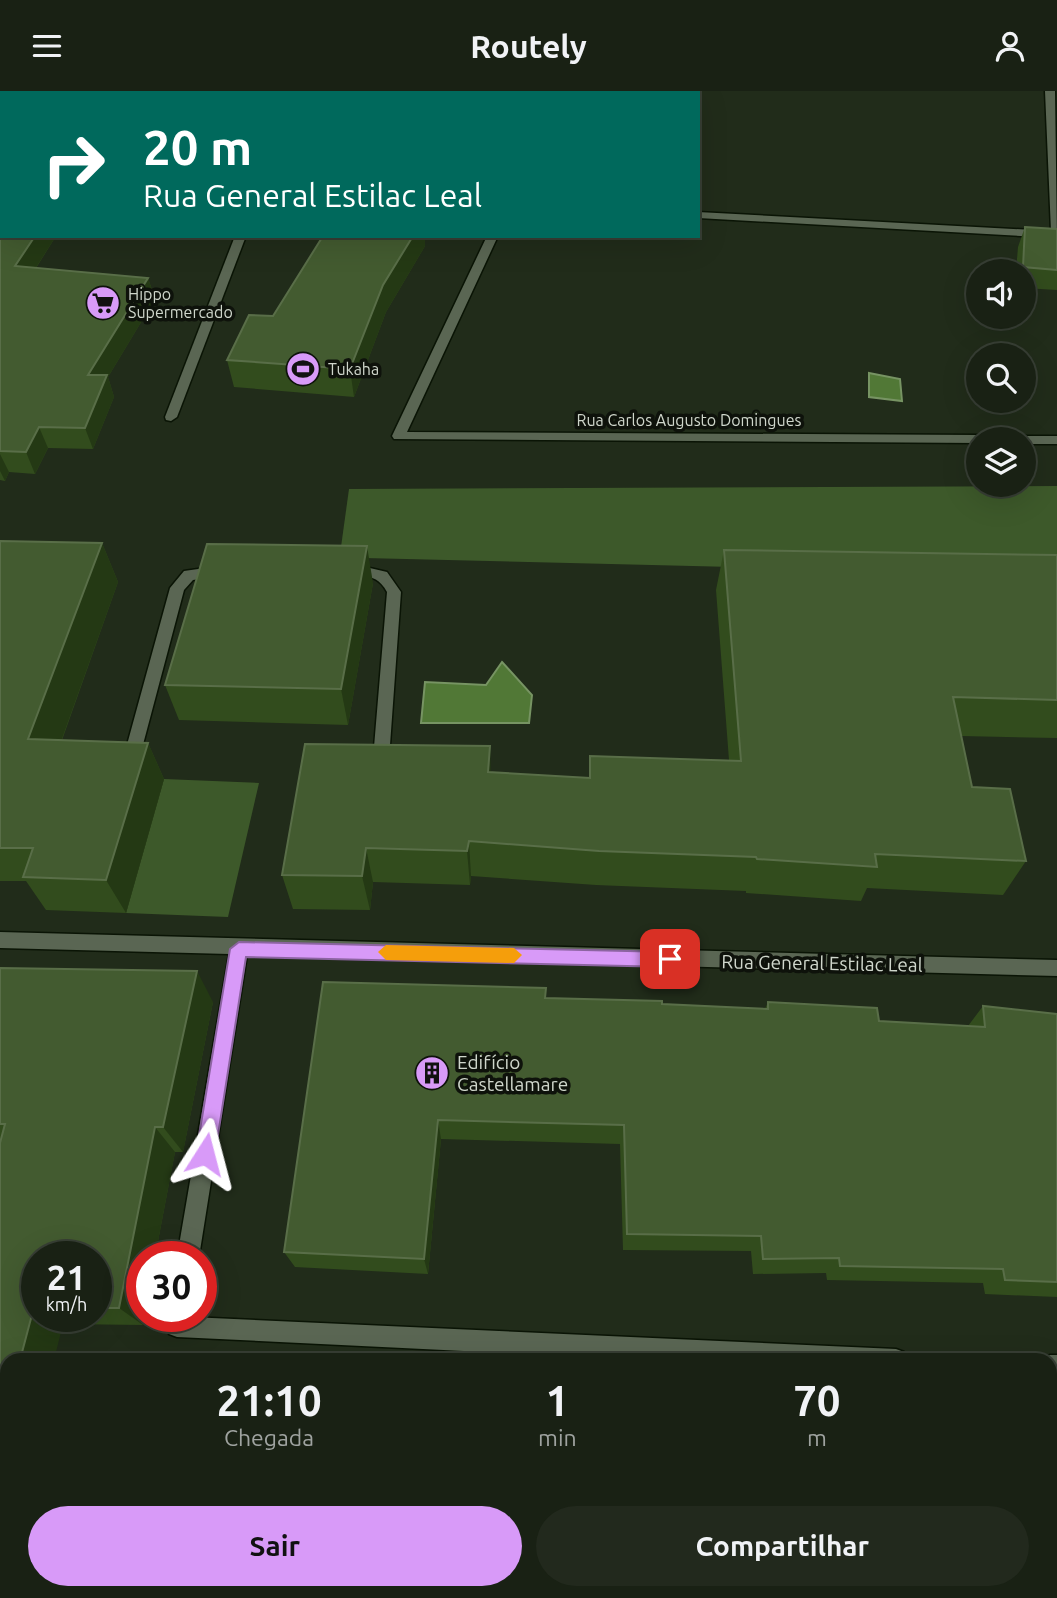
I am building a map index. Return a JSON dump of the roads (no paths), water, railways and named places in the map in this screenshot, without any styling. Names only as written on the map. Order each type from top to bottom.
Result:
[{"type":"street","points":[[700,215],[1057,235],[1050,91]]},
{"type":"street","points":[[170,417],[240,238]]},
{"type":"street","name":"Rua Carlos Augusto Domingues","points":[[492,238],[399,436],[966,439]]},
{"type":"street","points":[[1036,440],[1057,440]]},
{"type":"street","points":[[335,570],[378,572],[388,579],[394,592],[382,759]]},
{"type":"street","points":[[133,752],[177,588],[189,575],[231,571]]},
{"type":"street","name":"Rua General Estilac Leal","points":[[0,940],[239,949],[1057,968]]},
{"type":"street","points":[[191,1241],[239,949]]},
{"type":"street","points":[[217,1323],[768,1353]]},
{"type":"place","name":"Hippo Supermercado","points":[[103,303]]},
{"type":"place","name":"Tukaha","points":[[303,369]]},
{"type":"place","name":"Edifício Castellamare","points":[[432,1073]]}]
